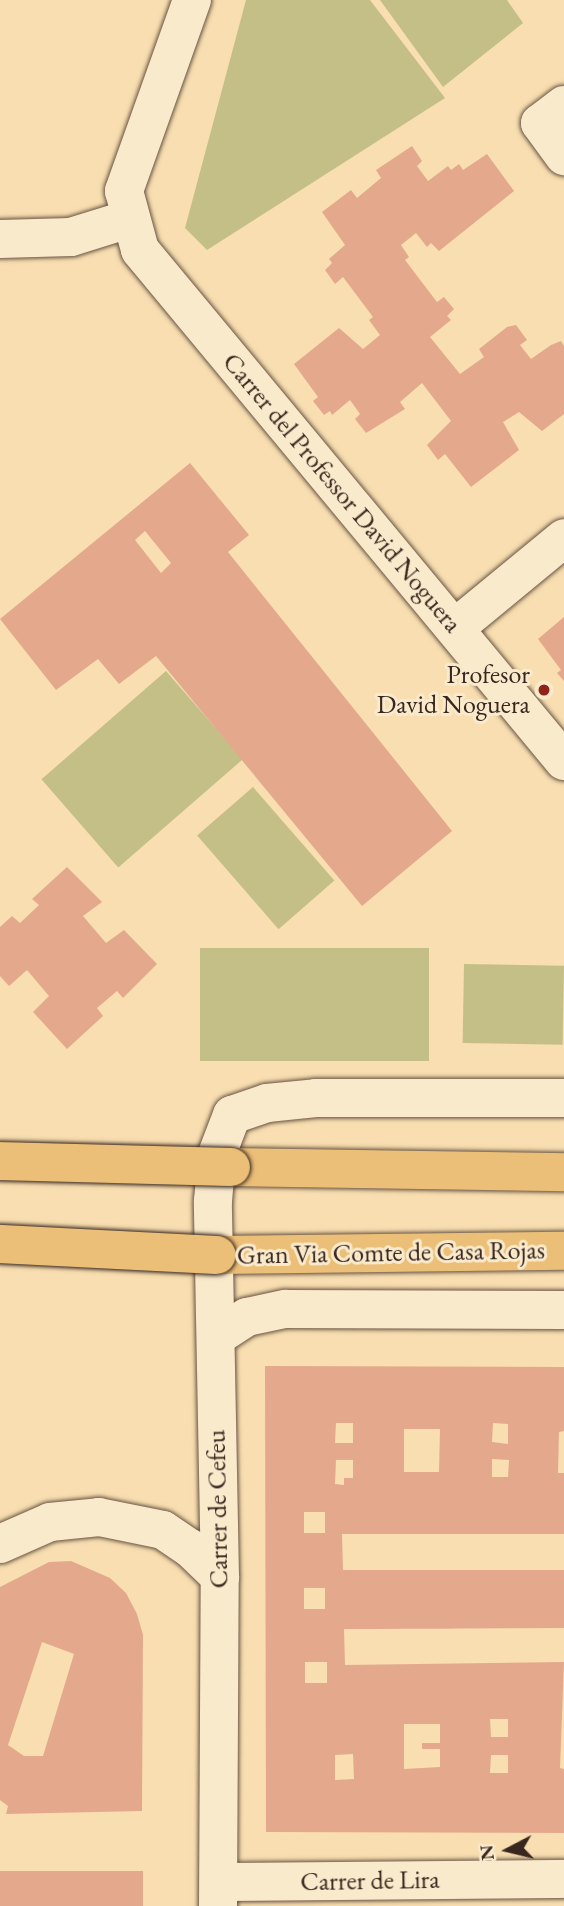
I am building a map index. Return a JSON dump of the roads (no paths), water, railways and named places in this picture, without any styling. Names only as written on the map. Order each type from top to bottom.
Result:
[{"type":"main road","points":[[0,1161],[419,1173],[564,1172]]},
{"type":"main road","name":"Gran Via Comte de Casa Rojas","points":[[0,1244],[217,1255],[564,1251]]},
{"type":"street","name":"Carrer del Professor David Noguera","points":[[192,0],[124,191],[129,219],[140,250],[564,761]]},
{"type":"street","points":[[564,105],[540,123],[564,156]]},
{"type":"street","points":[[0,239],[71,237],[129,219]]},
{"type":"street","points":[[455,628],[564,538]]},
{"type":"street","name":"Carrer de Cefeu","points":[[218,1894],[220,1577],[213,1200],[217,1154],[232,1115],[267,1103],[316,1098],[564,1098]]},
{"type":"street","name":"Gran Via Comte de Casa Rojas","points":[[216,1337],[247,1317],[286,1309],[564,1310]]},
{"type":"street","points":[[0,1544],[50,1522],[99,1517],[163,1530],[190,1548],[220,1577]]},
{"type":"street","name":"Carrer de Lira","points":[[218,1894],[564,1879]]},
{"type":"place","name":"Profesor David Noguera","points":[[544,690]]}]
